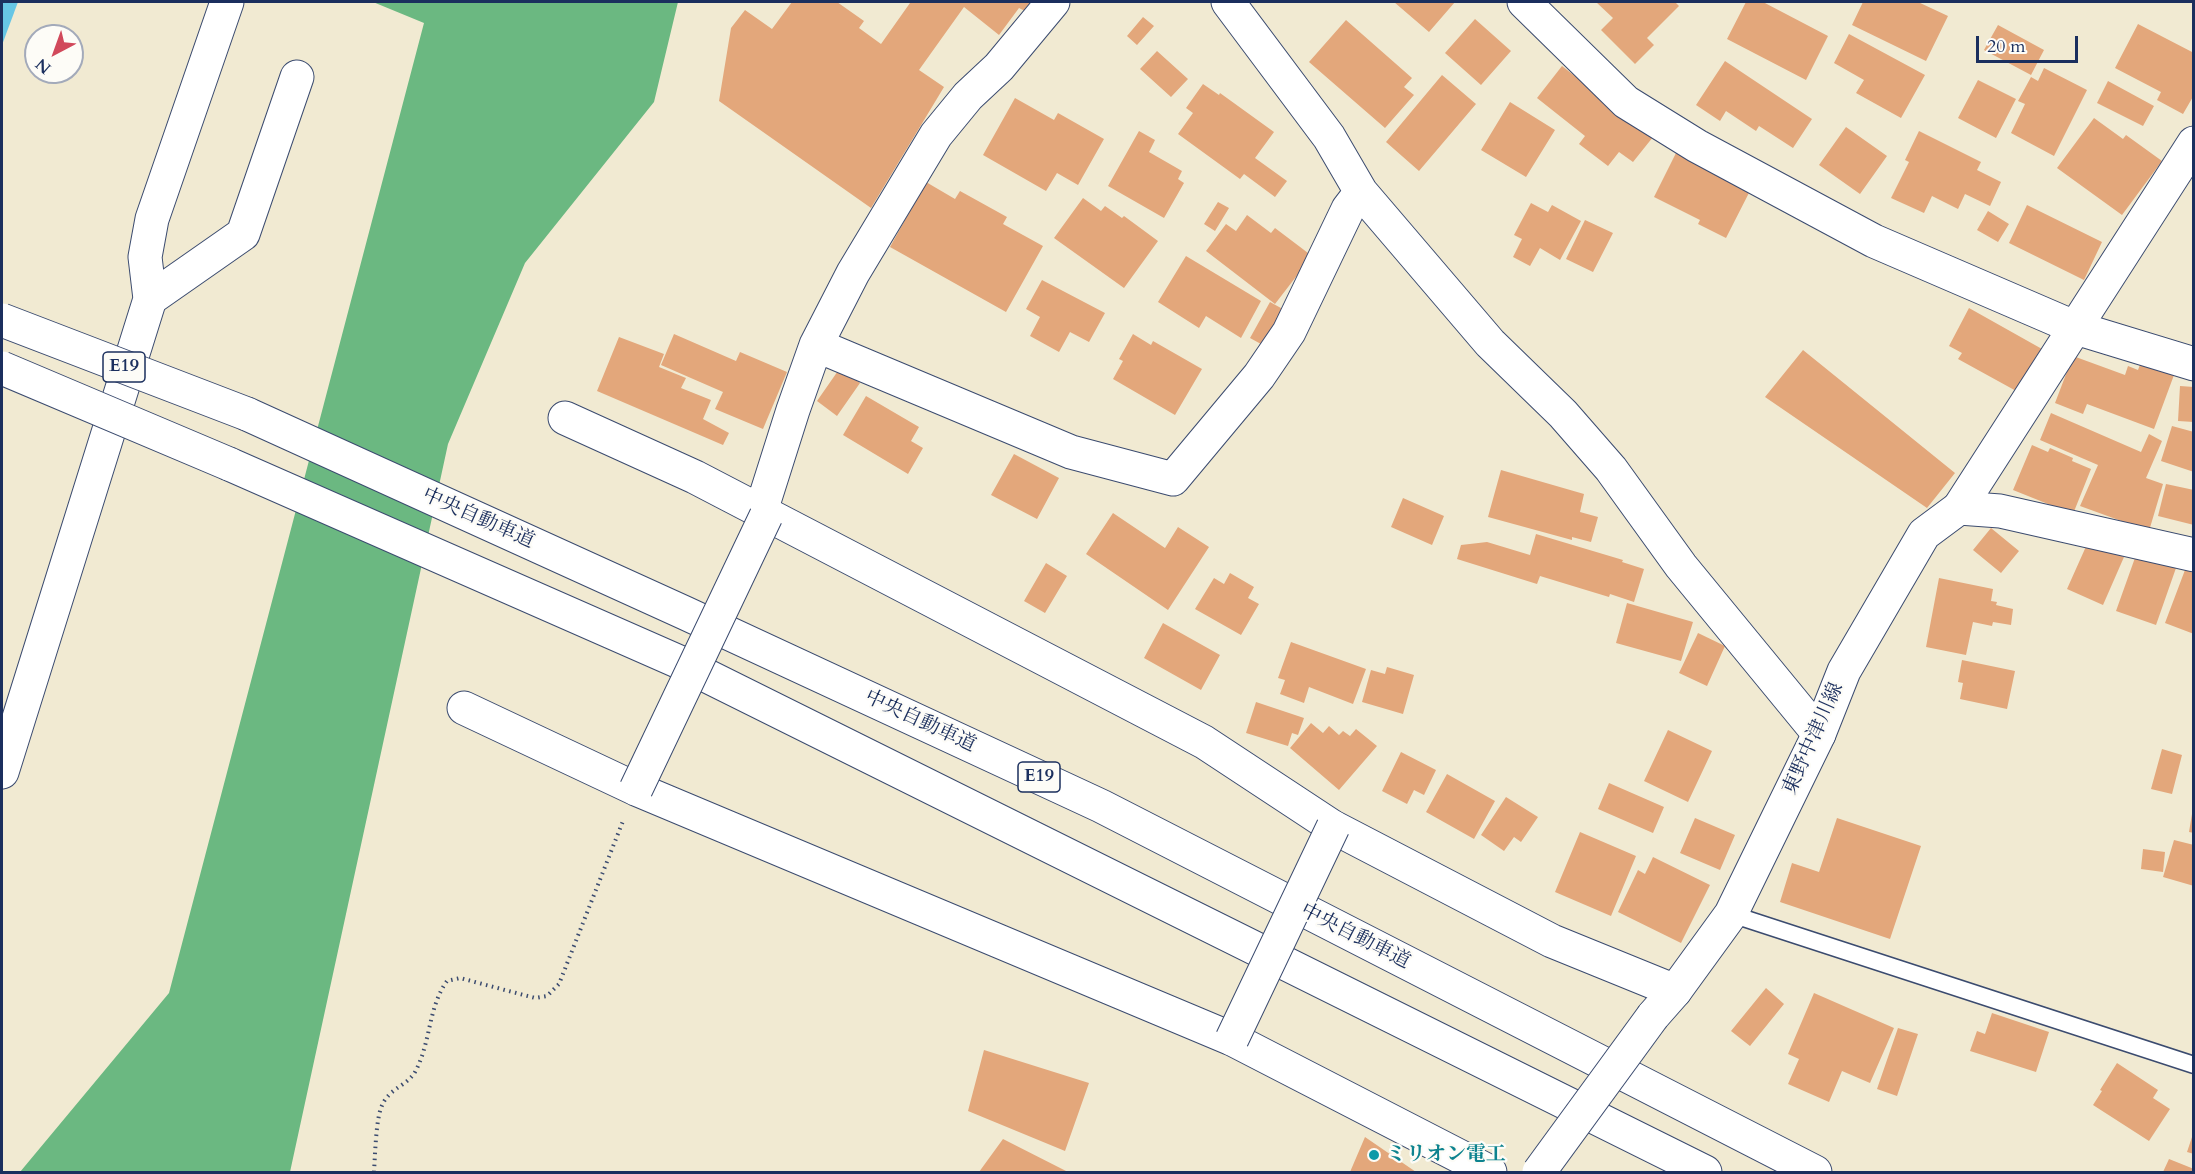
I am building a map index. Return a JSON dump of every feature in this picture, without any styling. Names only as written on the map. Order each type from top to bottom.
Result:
[{"type":"main road","points":[[2,772],[150,299],[145,257],[152,219],[226,2]]},
{"type":"main road","points":[[636,789],[764,513],[793,410],[816,345],[853,273],[936,135],[968,96],[999,67],[1053,2]]},
{"type":"main road","points":[[1228,2],[1329,137],[1361,192],[1490,343],[1563,414],[1611,469],[1681,566],[1819,734]]},
{"type":"main road","points":[[1524,2],[1626,102],[1696,146],[1874,241],[2076,328],[2193,364]]},
{"type":"main road","points":[[150,299],[243,234],[297,77]]},
{"type":"main road","points":[[2193,143],[1959,508],[2001,511],[2193,555]]},
{"type":"main road","points":[[816,345],[1071,452],[1173,479],[1259,376],[1289,332],[1348,209],[1361,192]]},
{"type":"main road","name":"中央自動車道","points":[[2,320],[247,414],[674,608],[1101,806],[1815,1173]]},
{"type":"main road","name":"E19","points":[[2,368],[229,464],[677,661],[1705,1173]]},
{"type":"main road","points":[[565,418],[695,477],[1204,742],[1333,827],[1552,941],[1675,991]]},
{"type":"main road","name":"東野中津川線","points":[[1539,1172],[1731,914],[1819,734],[1844,671],[1924,534],[1959,508]]},
{"type":"main road","points":[[464,708],[636,789],[1232,1039],[1490,1173]]},
{"type":"main road","points":[[1232,1039],[1333,827]]},
{"type":"lane","points":[[1731,914],[2193,1065]]},
{"type":"path","points":[[374,1173],[381,1108],[392,1090],[409,1080],[415,1071],[430,1028],[437,994],[447,981],[459,978],[535,998],[547,996],[559,984],[636,789]]},
{"type":"green space","points":[[373,2],[678,2],[654,102],[525,263],[448,444],[290,1172],[20,1172],[169,993],[424,23]]},
{"type":"water","points":[[2,2],[18,2],[2,45]]},
{"type":"building","points":[[792,2],[837,2],[864,21],[859,28],[881,44],[910,3],[908,2],[1032,2],[1025,11],[1019,8],[999,35],[964,7],[919,70],[944,87],[871,208],[719,101],[731,28],[745,10],[772,29]]},
{"type":"building","points":[[1394,2],[1455,2],[1429,32]]},
{"type":"building","points":[[1596,2],[1675,2],[1679,6],[1647,38],[1654,45],[1635,64],[1601,30],[1613,18]]},
{"type":"building","points":[[1746,2],[1763,2],[1828,36],[1806,80],[1727,39]]},
{"type":"building","points":[[1863,2],[1918,2],[1948,16],[1926,61],[1852,25]]},
{"type":"building","points":[[1143,17],[1154,26],[1137,45],[1127,36]]},
{"type":"building","points":[[1475,19],[1511,51],[1481,85],[1445,53]]},
{"type":"building","points":[[1346,20],[1412,78],[1404,87],[1414,95],[1385,128],[1309,62]]},
{"type":"building","points":[[2138,24],[2194,53],[2194,95],[2183,114],[2157,100],[2161,92],[2115,68]]},
{"type":"building","points":[[1998,25],[2044,50],[2031,75],[1984,50]]},
{"type":"building","points":[[1849,34],[1925,75],[1901,118],[1856,93],[1864,80],[1834,63]]},
{"type":"building","points":[[1157,51],[1188,79],[1171,97],[1140,69]]},
{"type":"building","points":[[1725,61],[1812,119],[1793,148],[1759,126],[1756,131],[1726,111],[1720,121],[1696,105]]},
{"type":"building","points":[[1562,66],[1653,137],[1633,162],[1619,152],[1608,166],[1579,144],[1585,136],[1537,98]]},
{"type":"building","points":[[2044,68],[2087,90],[2054,156],[2011,133],[2025,104],[2018,101],[2031,77],[2038,81]]},
{"type":"building","points":[[1442,75],[1476,104],[1419,171],[1386,142]]},
{"type":"building","points":[[1978,80],[2016,99],[1996,138],[1958,118]]},
{"type":"building","points":[[2108,81],[2154,106],[2143,126],[2097,103]]},
{"type":"building","points":[[1203,84],[1219,95],[1220,93],[1274,132],[1255,158],[1287,181],[1275,197],[1244,174],[1240,179],[1178,134],[1193,113],[1186,108]]},
{"type":"building","points":[[1015,98],[1054,120],[1058,113],[1104,139],[1078,185],[1057,173],[1046,191],[983,155]]},
{"type":"building","points":[[1510,102],[1555,130],[1526,177],[1481,150]]},
{"type":"building","points":[[2094,118],[2123,139],[2126,135],[2162,161],[2122,215],[2057,168]]},
{"type":"building","points":[[1846,127],[1887,156],[1860,194],[1819,165]]},
{"type":"building","points":[[1139,131],[1155,140],[1149,152],[1182,171],[1178,179],[1184,183],[1164,218],[1108,186]]},
{"type":"building","points":[[1919,131],[1981,162],[1977,170],[2001,182],[1990,206],[1965,194],[1958,209],[1932,196],[1924,213],[1891,198],[1909,162],[1905,160]]},
{"type":"building","points":[[1680,145],[1754,183],[1726,238],[1698,224],[1700,220],[1654,197]]},
{"type":"building","points":[[926,182],[955,199],[960,191],[1007,217],[1003,224],[1043,246],[1006,312],[890,247]]},
{"type":"building","points":[[1083,198],[1101,211],[1105,206],[1122,218],[1124,216],[1158,241],[1124,288],[1054,238]]},
{"type":"building","points":[[1218,202],[1229,208],[1215,231],[1204,224]]},
{"type":"building","points":[[1531,203],[1548,212],[1552,205],[1581,221],[1560,260],[1540,248],[1530,266],[1513,257],[1522,239],[1514,235]]},
{"type":"building","points":[[2027,205],[2102,242],[2084,280],[2009,243]]},
{"type":"building","points":[[1988,211],[2009,224],[1998,242],[1977,230]]},
{"type":"building","points":[[1247,215],[1271,233],[1275,228],[1312,256],[1275,304],[1206,251],[1226,224],[1236,231]]},
{"type":"building","points":[[1585,220],[1613,233],[1593,272],[1566,259]]},
{"type":"building","points":[[1186,256],[1261,301],[1241,338],[1206,316],[1199,328],[1158,302]]},
{"type":"building","points":[[1042,280],[1105,313],[1089,342],[1070,332],[1059,352],[1030,336],[1040,317],[1026,309]]},
{"type":"building","points":[[1270,302],[1290,313],[1270,349],[1250,338]]},
{"type":"building","points":[[1969,308],[2042,349],[2018,392],[1958,359],[1962,353],[1949,346]]},
{"type":"building","points":[[674,334],[736,361],[740,352],[787,372],[763,429],[715,409],[723,392],[661,365]]},
{"type":"building","points":[[1133,334],[1151,345],[1153,341],[1202,369],[1175,415],[1113,379],[1123,361],[1119,359]]},
{"type":"building","points":[[619,337],[664,354],[659,367],[686,378],[681,388],[711,400],[703,419],[729,433],[723,445],[597,391]]},
{"type":"building","points":[[1803,350],[1955,473],[1927,508],[1765,397]]},
{"type":"building","points":[[2073,356],[2125,375],[2128,366],[2138,370],[2141,362],[2174,375],[2154,429],[2087,404],[2083,414],[2055,403]]},
{"type":"building","points":[[840,368],[860,383],[837,416],[817,401]]},
{"type":"building","points":[[2180,386],[2194,387],[2194,422],[2178,421]]},
{"type":"building","points":[[866,396],[919,427],[911,441],[923,448],[908,474],[843,435]]},
{"type":"building","points":[[2051,413],[2141,452],[2149,434],[2162,441],[2146,478],[2163,484],[2149,531],[2080,506],[2098,465],[2040,440]]},
{"type":"building","points":[[2172,426],[2194,432],[2194,472],[2161,461]]},
{"type":"building","points":[[2032,445],[2048,452],[2050,448],[2091,469],[2073,514],[2013,490]]},
{"type":"building","points":[[1014,454],[1059,478],[1037,519],[991,495]]},
{"type":"building","points":[[1501,470],[1584,494],[1580,512],[1598,517],[1591,542],[1572,537],[1572,540],[1488,517]]},
{"type":"building","points":[[2166,484],[2194,490],[2194,525],[2158,516]]},
{"type":"building","points":[[1403,498],[1444,516],[1432,545],[1391,527]]},
{"type":"building","points":[[1113,513],[1165,548],[1178,527],[1209,547],[1168,610],[1086,554]]},
{"type":"building","points":[[1991,528],[2019,551],[2001,573],[1973,550]]},
{"type":"building","points":[[1536,534],[1623,560],[1622,562],[1644,569],[1634,602],[1610,594],[1609,597],[1540,576],[1537,584],[1457,559],[1461,545],[1487,542],[1530,555]]},
{"type":"building","points":[[2088,542],[2124,557],[2103,605],[2067,589]]},
{"type":"building","points":[[2136,555],[2176,568],[2156,625],[2116,611]]},
{"type":"building","points":[[1046,563],[1067,576],[1045,613],[1024,601]]},
{"type":"building","points":[[2185,570],[2194,573],[2194,634],[2165,623]]},
{"type":"building","points":[[1230,573],[1254,587],[1248,598],[1259,604],[1241,635],[1195,609],[1214,578],[1224,584]]},
{"type":"building","points":[[1939,578],[1993,589],[1991,601],[1997,602],[1996,605],[2013,609],[2011,625],[1993,622],[1992,626],[1973,622],[1966,655],[1926,647]]},
{"type":"building","points":[[1627,603],[1693,622],[1681,661],[1616,643]]},
{"type":"building","points":[[1163,623],[1220,655],[1201,690],[1144,658]]},
{"type":"building","points":[[1698,633],[1725,646],[1707,686],[1679,673]]},
{"type":"building","points":[[1291,642],[1366,669],[1353,704],[1309,687],[1304,703],[1280,694],[1285,680],[1278,678]]},
{"type":"building","points":[[1962,660],[2015,671],[2007,709],[1960,699],[1963,683],[1958,682]]},
{"type":"building","points":[[1387,667],[1414,675],[1403,714],[1362,702],[1371,670],[1385,674]]},
{"type":"building","points":[[1256,702],[1304,718],[1298,735],[1292,733],[1288,746],[1246,733]]},
{"type":"building","points":[[1311,723],[1323,733],[1329,726],[1339,735],[1343,731],[1350,736],[1356,729],[1377,746],[1339,790],[1290,748]]},
{"type":"building","points":[[1668,730],[1712,751],[1688,802],[1644,781]]},
{"type":"building","points":[[2162,749],[2182,755],[2172,794],[2151,789]]},
{"type":"building","points":[[1401,752],[1436,770],[1424,795],[1414,790],[1407,804],[1382,791]]},
{"type":"building","points":[[1447,774],[1495,801],[1474,839],[1426,812]]},
{"type":"building","points":[[1609,783],[1664,807],[1653,833],[1598,809]]},
{"type":"building","points":[[1506,797],[1538,817],[1521,842],[1514,837],[1504,851],[1481,835]]},
{"type":"building","points":[[2192,814],[2194,814],[2194,833],[2189,832]]},
{"type":"building","points":[[1695,818],[1735,835],[1720,870],[1680,853]]},
{"type":"building","points":[[1837,818],[1921,846],[1890,939],[1780,902],[1792,863],[1819,872]]},
{"type":"building","points":[[1580,832],[1636,856],[1611,916],[1555,892]]},
{"type":"building","points":[[2174,840],[2194,845],[2194,886],[2163,877]]},
{"type":"building","points":[[2143,849],[2165,852],[2163,872],[2141,869]]},
{"type":"building","points":[[1653,857],[1710,885],[1681,943],[1618,912],[1638,870],[1645,874]]},
{"type":"building","points":[[1766,988],[1784,1004],[1750,1046],[1731,1031]]},
{"type":"building","points":[[1814,993],[1894,1028],[1870,1083],[1842,1071],[1829,1102],[1788,1084],[1799,1059],[1788,1054]]},
{"type":"building","points":[[1992,1013],[2049,1032],[2036,1072],[1970,1051],[1977,1031],[1985,1034]]},
{"type":"building","points":[[1898,1028],[1918,1034],[1897,1096],[1877,1089]]},
{"type":"building","points":[[984,1050],[1089,1083],[1065,1151],[968,1111]]},
{"type":"building","points":[[2117,1063],[2158,1090],[2153,1098],[2170,1109],[2149,1141],[2093,1105]]},
{"type":"building","points":[[2194,1131],[2194,1154],[2187,1152]]},
{"type":"building","name":"ミリオン電工","points":[[1365,1137],[1416,1172],[1350,1172]]},
{"type":"building","points":[[1003,1139],[1068,1172],[979,1172]]},
{"type":"building","points":[[2169,1159],[2194,1169],[2194,1172],[2163,1172]]},
{"type":"place","name":"ミリオン電工","points":[[1374,1155]]}]
